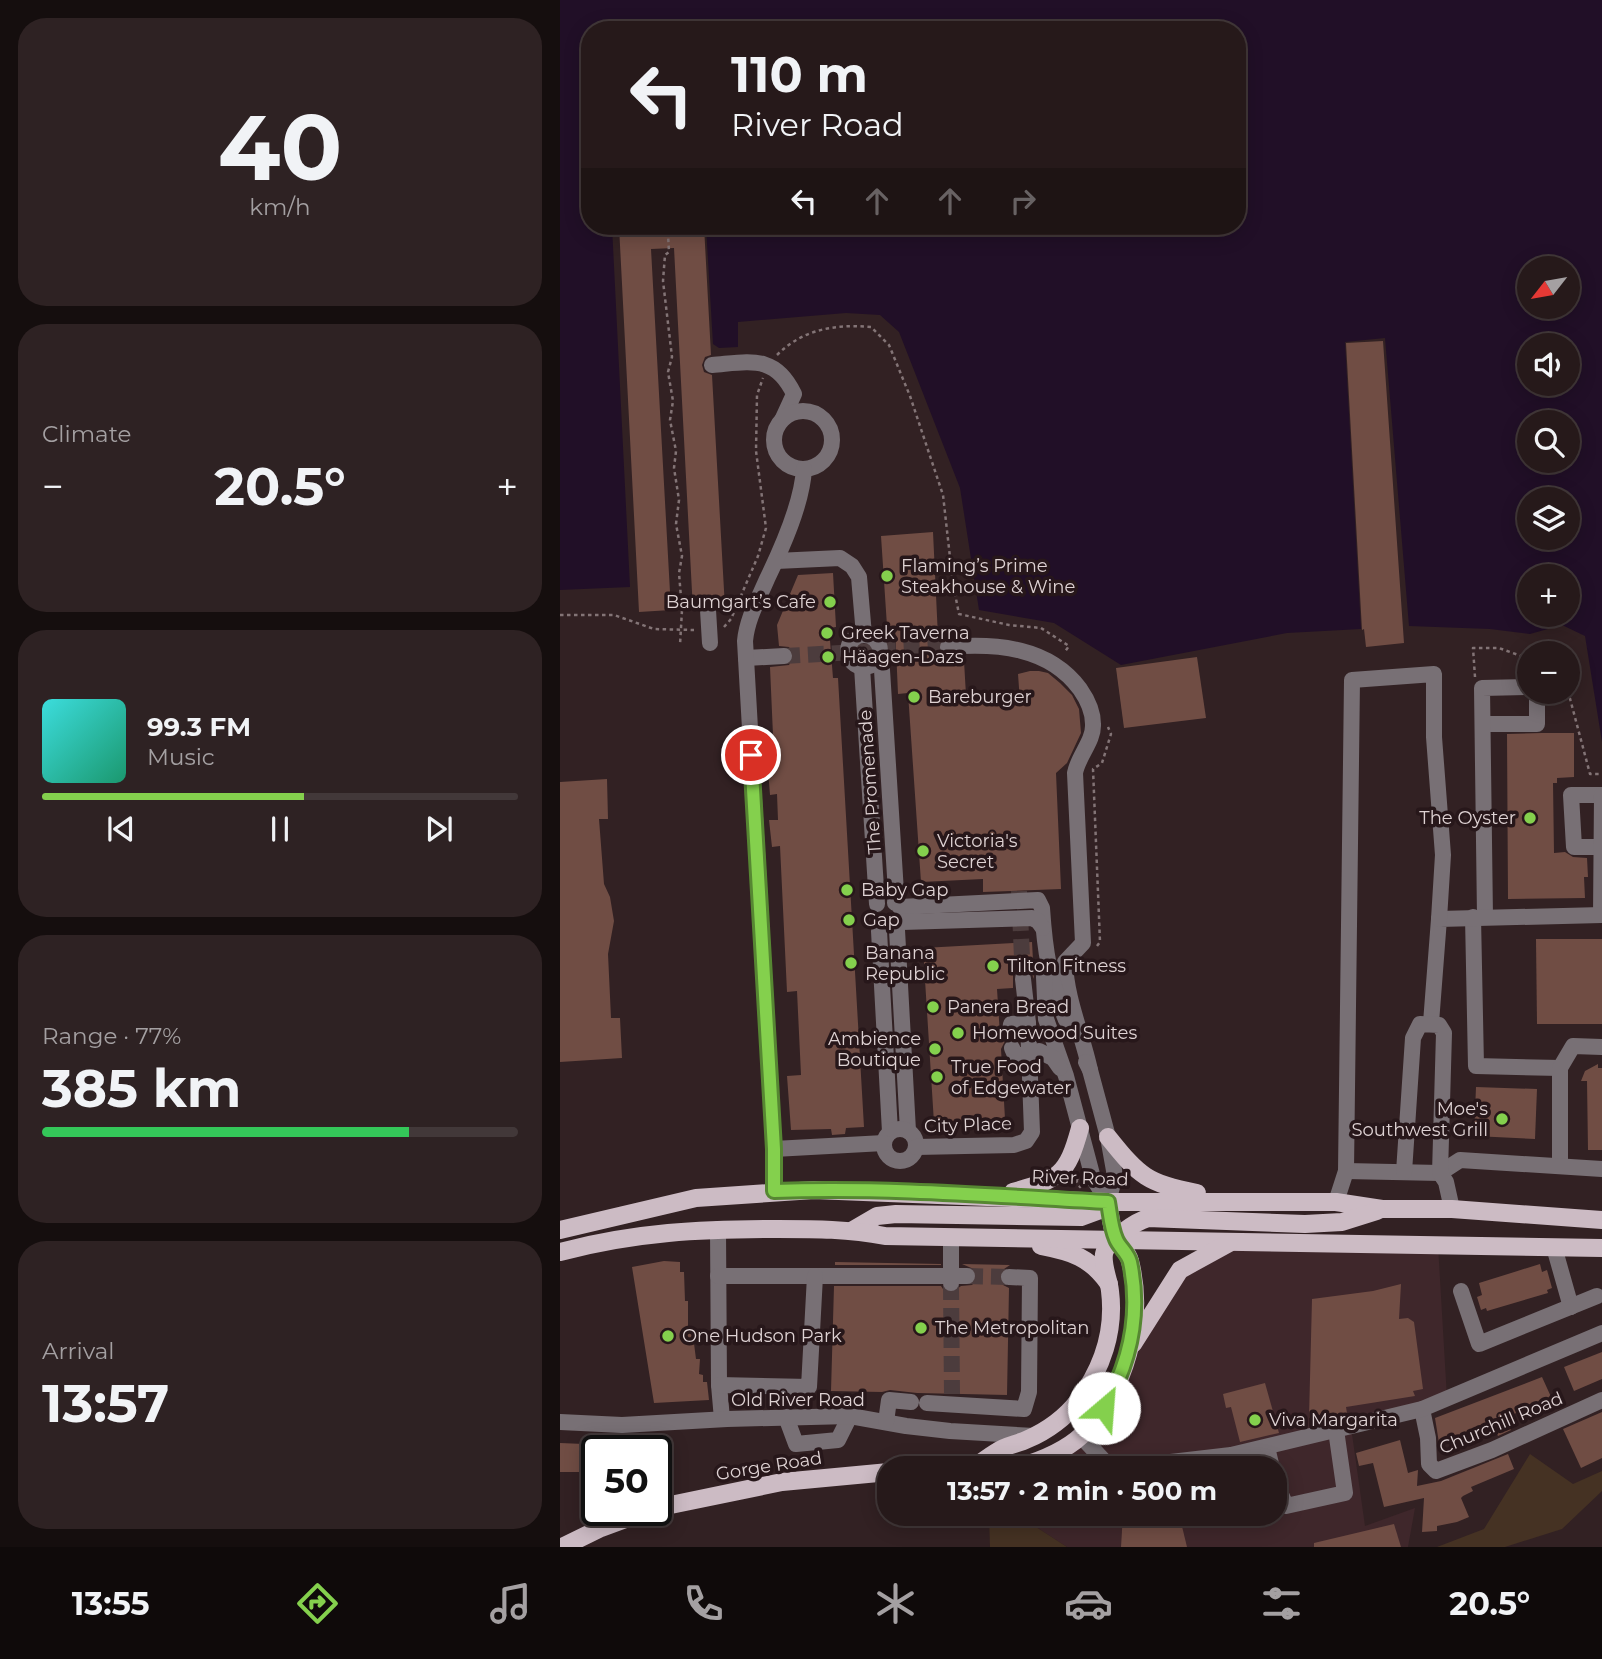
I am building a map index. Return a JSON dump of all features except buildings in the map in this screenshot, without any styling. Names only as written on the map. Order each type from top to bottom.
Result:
[{"type":"main road","points":[[1000,1196],[1049,1181],[1064,1170],[1073,1155],[1080,1128]]},
{"type":"main road","points":[[1108,1137],[1146,1179],[1232,1200]]},
{"type":"main road","name":"River Road","points":[[560,1230],[696,1198],[814,1190],[1108,1202],[1336,1202],[1382,1209],[1452,1209],[1602,1220]]},
{"type":"main road","points":[[853,1230],[877,1216],[896,1214],[1081,1217],[1100,1210],[1108,1202]]},
{"type":"main road","points":[[1052,1456],[1082,1436],[1104,1408],[1116,1386],[1129,1350],[1135,1320],[1129,1258],[1116,1239],[1108,1202]]},
{"type":"main road","points":[[993,1456],[1000,1449],[1034,1436],[1066,1415],[1097,1371],[1106,1347],[1111,1320],[1104,1254],[1116,1239],[1137,1221],[1148,1218],[1306,1224],[1342,1222],[1382,1209]]},
{"type":"main road","points":[[560,1251],[608,1239],[718,1229],[853,1230],[885,1236],[1602,1248]]},
{"type":"main road","points":[[1000,1237],[1077,1255],[1087,1260],[1109,1284]]},
{"type":"main road","points":[[1129,1350],[1180,1270],[1231,1242]]},
{"type":"main road","name":"Gorge Road","points":[[672,1505],[782,1482],[877,1473]]},
{"type":"main road","points":[[562,1547],[608,1526]]},
{"type":"street","points":[[712,365],[754,362],[768,365],[786,376],[794,394],[825,421],[832,439],[826,458],[816,466],[804,469],[792,467],[781,460],[773,439],[794,394]]},
{"type":"street","points":[[783,418],[793,412],[816,414]]},
{"type":"street","points":[[774,1191],[746,625],[776,561],[803,484],[804,469]]},
{"type":"street","points":[[776,561],[841,558],[852,566],[859,577],[864,635]]},
{"type":"street","points":[[708,610],[710,636]]},
{"type":"street","points":[[864,635],[876,640],[880,649],[878,659],[872,665],[862,667],[853,662],[848,647],[854,638],[864,635]]},
{"type":"street","points":[[948,647],[975,645],[1024,650],[1045,659],[1073,681],[1091,708],[1093,733],[1075,773],[1083,943],[1065,962],[1069,998],[1083,1037],[1115,1176],[1108,1202]]},
{"type":"street","points":[[746,658],[784,656]]},
{"type":"street","name":"The Promenade","points":[[878,659],[882,670],[897,892],[908,1131]]},
{"type":"street","name":"The Promenade","points":[[862,667],[877,904]]},
{"type":"street","points":[[1336,1202],[1346,1171],[1352,680],[1434,674],[1434,737],[1443,855],[1431,1023]]},
{"type":"street","points":[[1517,687],[1482,688],[1476,1066],[1560,1068]]},
{"type":"street","points":[[1483,724],[1537,724],[1537,704]]},
{"type":"street","points":[[1439,919],[1602,915],[1602,795],[1572,795],[1574,847],[1601,848]]},
{"type":"street","points":[[883,901],[898,916],[891,933],[879,931],[874,927],[871,915],[877,904],[883,901]]},
{"type":"street","points":[[898,916],[1038,901],[1046,960],[1055,991],[1090,1070]]},
{"type":"street","points":[[774,1149],[887,1137],[896,1129],[908,1131],[913,1135],[916,1147],[910,1157],[898,1161],[887,1155],[887,1137],[879,931]]},
{"type":"street","points":[[1046,960],[1046,1019],[1066,1076],[1093,1178],[1108,1202]]},
{"type":"street","name":"City Place","points":[[916,1147],[1014,1145],[1026,1141],[1032,1132],[1028,1023],[1023,979]]},
{"type":"street","points":[[1028,1023],[1012,1024],[1011,1040],[1015,1055],[1029,1055],[1039,1051],[1052,1058],[1066,1076]]},
{"type":"street","points":[[1404,1172],[1413,1038],[1420,1024],[1431,1023],[1439,1025],[1444,1032],[1440,1173],[1446,1182],[1452,1209]]},
{"type":"street","points":[[1560,1165],[1560,1068],[1573,1046],[1602,1047]]},
{"type":"street","points":[[1066,1076],[1090,1070]]},
{"type":"street","points":[[1346,1171],[1440,1173],[1460,1160],[1602,1169]]},
{"type":"street","points":[[718,1229],[719,1385],[725,1419]]},
{"type":"street","points":[[718,1276],[956,1278],[951,1237]]},
{"type":"street","points":[[1554,1247],[1571,1307]]},
{"type":"street","points":[[719,1385],[809,1387],[815,1276]]},
{"type":"street","points":[[886,1422],[889,1400],[919,1403],[952,1400],[1024,1409],[1029,1392],[1030,1278],[1009,1277]]},
{"type":"street","points":[[1461,1291],[1479,1344],[1571,1307],[1600,1299]]},
{"type":"street","points":[[1225,1456],[1422,1409],[1602,1333]]},
{"type":"street","points":[[950,1432],[952,1400]]},
{"type":"street","name":"Churchill Road","points":[[1422,1409],[1428,1438],[1429,1464],[1436,1471],[1492,1450],[1602,1400]]},
{"type":"street","points":[[786,1417],[796,1444],[838,1440],[850,1416]]},
{"type":"street","name":"Old River Road","points":[[560,1422],[622,1424],[850,1416],[950,1432],[1034,1436]]},
{"type":"street","points":[[1287,1506],[1345,1493],[1336,1430]]},
{"type":"street","points":[[1082,1436],[1100,1456]]},
{"type":"street","points":[[1267,1447],[1269,1456]]},
{"type":"path","points":[[668,235],[669,251],[665,255],[663,281],[671,357],[668,372],[673,401],[670,420],[676,451],[674,468],[679,500],[677,524],[682,556],[679,573],[682,610],[680,645]]},
{"type":"path","points":[[560,615],[614,615],[654,629],[680,630],[710,636],[723,628],[731,619],[758,556],[766,528],[756,451],[757,395],[768,365],[795,339],[834,326],[871,327],[889,345],[910,396],[943,495],[959,614],[1009,625],[1041,628],[1069,646],[1060,659]]},
{"type":"path","points":[[1482,688],[1475,678],[1473,648],[1499,648],[1517,655]]},
{"type":"path","points":[[1571,704],[1590,774],[1602,774]]},
{"type":"path","points":[[1094,949],[1100,942],[1100,910],[1093,769],[1102,763],[1111,734],[1106,724]]},
{"type":"path","points":[[1075,1179],[1080,1187]]},
{"type":"shaded area","points":[[560,0],[1602,0],[1602,742],[1585,636],[1566,627],[1580,627],[1580,564],[1517,564],[1517,627],[1555,627],[1530,634],[1490,629],[1409,626],[1385,338],[1345,342],[1361,629],[1287,633],[1121,665],[1054,623],[979,610],[960,488],[899,332],[880,315],[846,313],[738,322],[738,347],[719,348],[713,344],[707,235],[1246,235],[1246,21],[581,21],[581,235],[612,235],[630,587],[560,590]]},
{"type":"shaded area","points":[[1231,1242],[1438,1245],[1447,1398],[1351,1427],[1365,1526],[1415,1508],[1408,1547],[1067,1547],[1035,1526],[1287,1526],[1287,1456],[1041,1456],[1082,1436],[1180,1270]]},
{"type":"shaded area","points":[[1530,1454],[1573,1484],[1602,1471],[1602,1491],[1562,1529],[1505,1547],[1437,1547],[1484,1529]]},
{"type":"shaded area","points":[[989,1526],[1035,1526],[1067,1547],[990,1547]]},
{"type":"tunnel","points":[[784,656],[948,647]]},
{"type":"tunnel","points":[[1019,891],[1023,979]]},
{"type":"tunnel","points":[[967,1276],[1009,1277]]},
{"type":"tunnel","points":[[951,1284],[952,1394]]},
{"type":"place","name":"Flaming’s Prime Steakhouse & Wine","points":[[887,576]]},
{"type":"place","name":"Baumgart’s Cafe","points":[[830,602]]},
{"type":"place","name":"Greek Taverna","points":[[827,633]]},
{"type":"place","name":"Häagen-Dazs","points":[[828,657]]},
{"type":"place","name":"Bareburger","points":[[914,697]]},
{"type":"place","name":"The Oyster","points":[[1530,818]]},
{"type":"place","name":"Victoria's Secret","points":[[923,851]]},
{"type":"place","name":"Baby Gap","points":[[847,890]]},
{"type":"place","name":"Gap","points":[[849,920]]},
{"type":"place","name":"Banana Republic","points":[[851,963]]},
{"type":"place","name":"Tilton Fitness","points":[[993,966]]},
{"type":"place","name":"Panera Bread","points":[[933,1007]]},
{"type":"place","name":"Homewood Suites","points":[[958,1033]]},
{"type":"place","name":"Ambience Boutique","points":[[935,1049]]},
{"type":"place","name":"True Food of Edgewater","points":[[937,1077]]},
{"type":"place","name":"Moe's Southwest Grill","points":[[1502,1119]]},
{"type":"place","name":"The Metropolitan","points":[[921,1328]]},
{"type":"place","name":"One Hudson Park","points":[[668,1336]]},
{"type":"place","name":"Viva Margarita","points":[[1255,1420]]},
{"type":"route","points":[[751,755],[774,1149],[774,1191],[941,1193],[1108,1202],[1116,1239],[1129,1258],[1135,1320],[1129,1350],[1116,1386],[1104,1408]]}]
